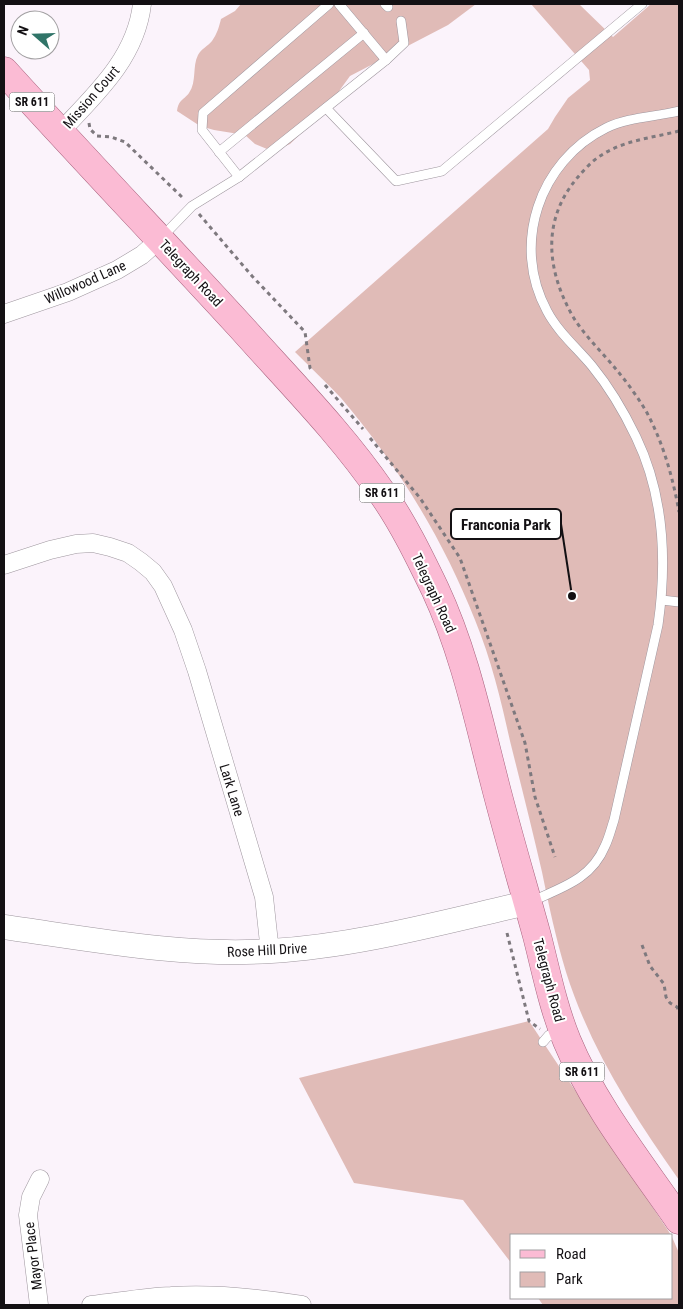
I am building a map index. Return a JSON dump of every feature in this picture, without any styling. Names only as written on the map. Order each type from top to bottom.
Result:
[{"type":"main road","name":"Telegraph Road","points":[[4,71],[329,425],[382,494],[399,520],[434,587],[456,642],[471,687],[556,1010],[553,1040],[589,1085],[679,1220]]},
{"type":"street","name":"Mission Court","points":[[60,133],[113,74],[127,52],[136,29],[142,4]]},
{"type":"street","name":"Willowood Lane","points":[[4,314],[68,292],[117,270],[142,256],[160,239]]},
{"type":"street","name":"Lark Lane","points":[[4,565],[50,550],[76,544],[93,544],[128,553],[153,572],[163,586],[183,630],[197,671],[264,897],[270,952]]},
{"type":"street","name":"Rose Hill Drive","points":[[4,927],[186,950],[220,953],[270,952],[357,940],[527,903]]},
{"type":"street","name":"Mayor Place","points":[[39,1305],[28,1215],[32,1197],[40,1179]]},
{"type":"street","points":[[91,1305],[171,1296],[211,1295],[302,1305]]},
{"type":"lane","points":[[239,177],[202,130],[203,113],[329,4]]},
{"type":"lane","points":[[339,4],[386,60]]},
{"type":"lane","points":[[326,108],[396,181],[442,172],[642,4]]},
{"type":"lane","points":[[160,239],[192,206],[239,177],[386,60],[404,43],[401,21]]},
{"type":"lane","points":[[219,152],[364,33]]},
{"type":"lane","points":[[527,903],[585,875],[606,845],[614,820],[662,600],[662,534],[658,503],[637,438],[610,390],[592,366],[559,330],[547,311],[533,274],[531,251],[532,226],[540,199],[554,172],[575,149],[593,135],[624,121],[679,111]]},
{"type":"lane","points":[[662,600],[679,602]]},
{"type":"path","points":[[679,131],[637,139],[600,156],[582,172],[569,187],[558,206],[552,226],[551,247],[553,267],[560,290],[573,316],[617,370],[646,412],[667,463],[676,492],[679,512]]},
{"type":"path","points":[[506,933],[529,1020],[553,1040]]},
{"type":"path","points":[[642,945],[650,966],[664,984],[666,997],[679,1011]]},
{"type":"green space","points":[[241,4],[476,4],[448,25],[350,76],[326,109],[290,144],[267,149],[255,144],[245,135],[200,126],[177,111],[180,102],[189,93],[191,88],[198,55],[214,38],[221,19],[235,11]]},
{"type":"green space","points":[[531,4],[579,4],[613,37],[651,4],[679,4],[679,1180],[645,1131],[614,1080],[587,1027],[576,1000],[556,935],[495,680],[481,635],[462,590],[433,532],[400,476],[362,423],[341,398],[295,352],[548,129],[568,98],[590,80],[589,70]]},
{"type":"green space","points":[[529,1021],[670,1234],[510,1234],[510,1261],[463,1200],[354,1183],[299,1078]]},
{"type":"green space","points":[[673,1239],[679,1253],[679,1305],[543,1305],[539,1299],[673,1299]]},
{"type":"place","name":"Franconia Park","points":[[572,596]]}]
